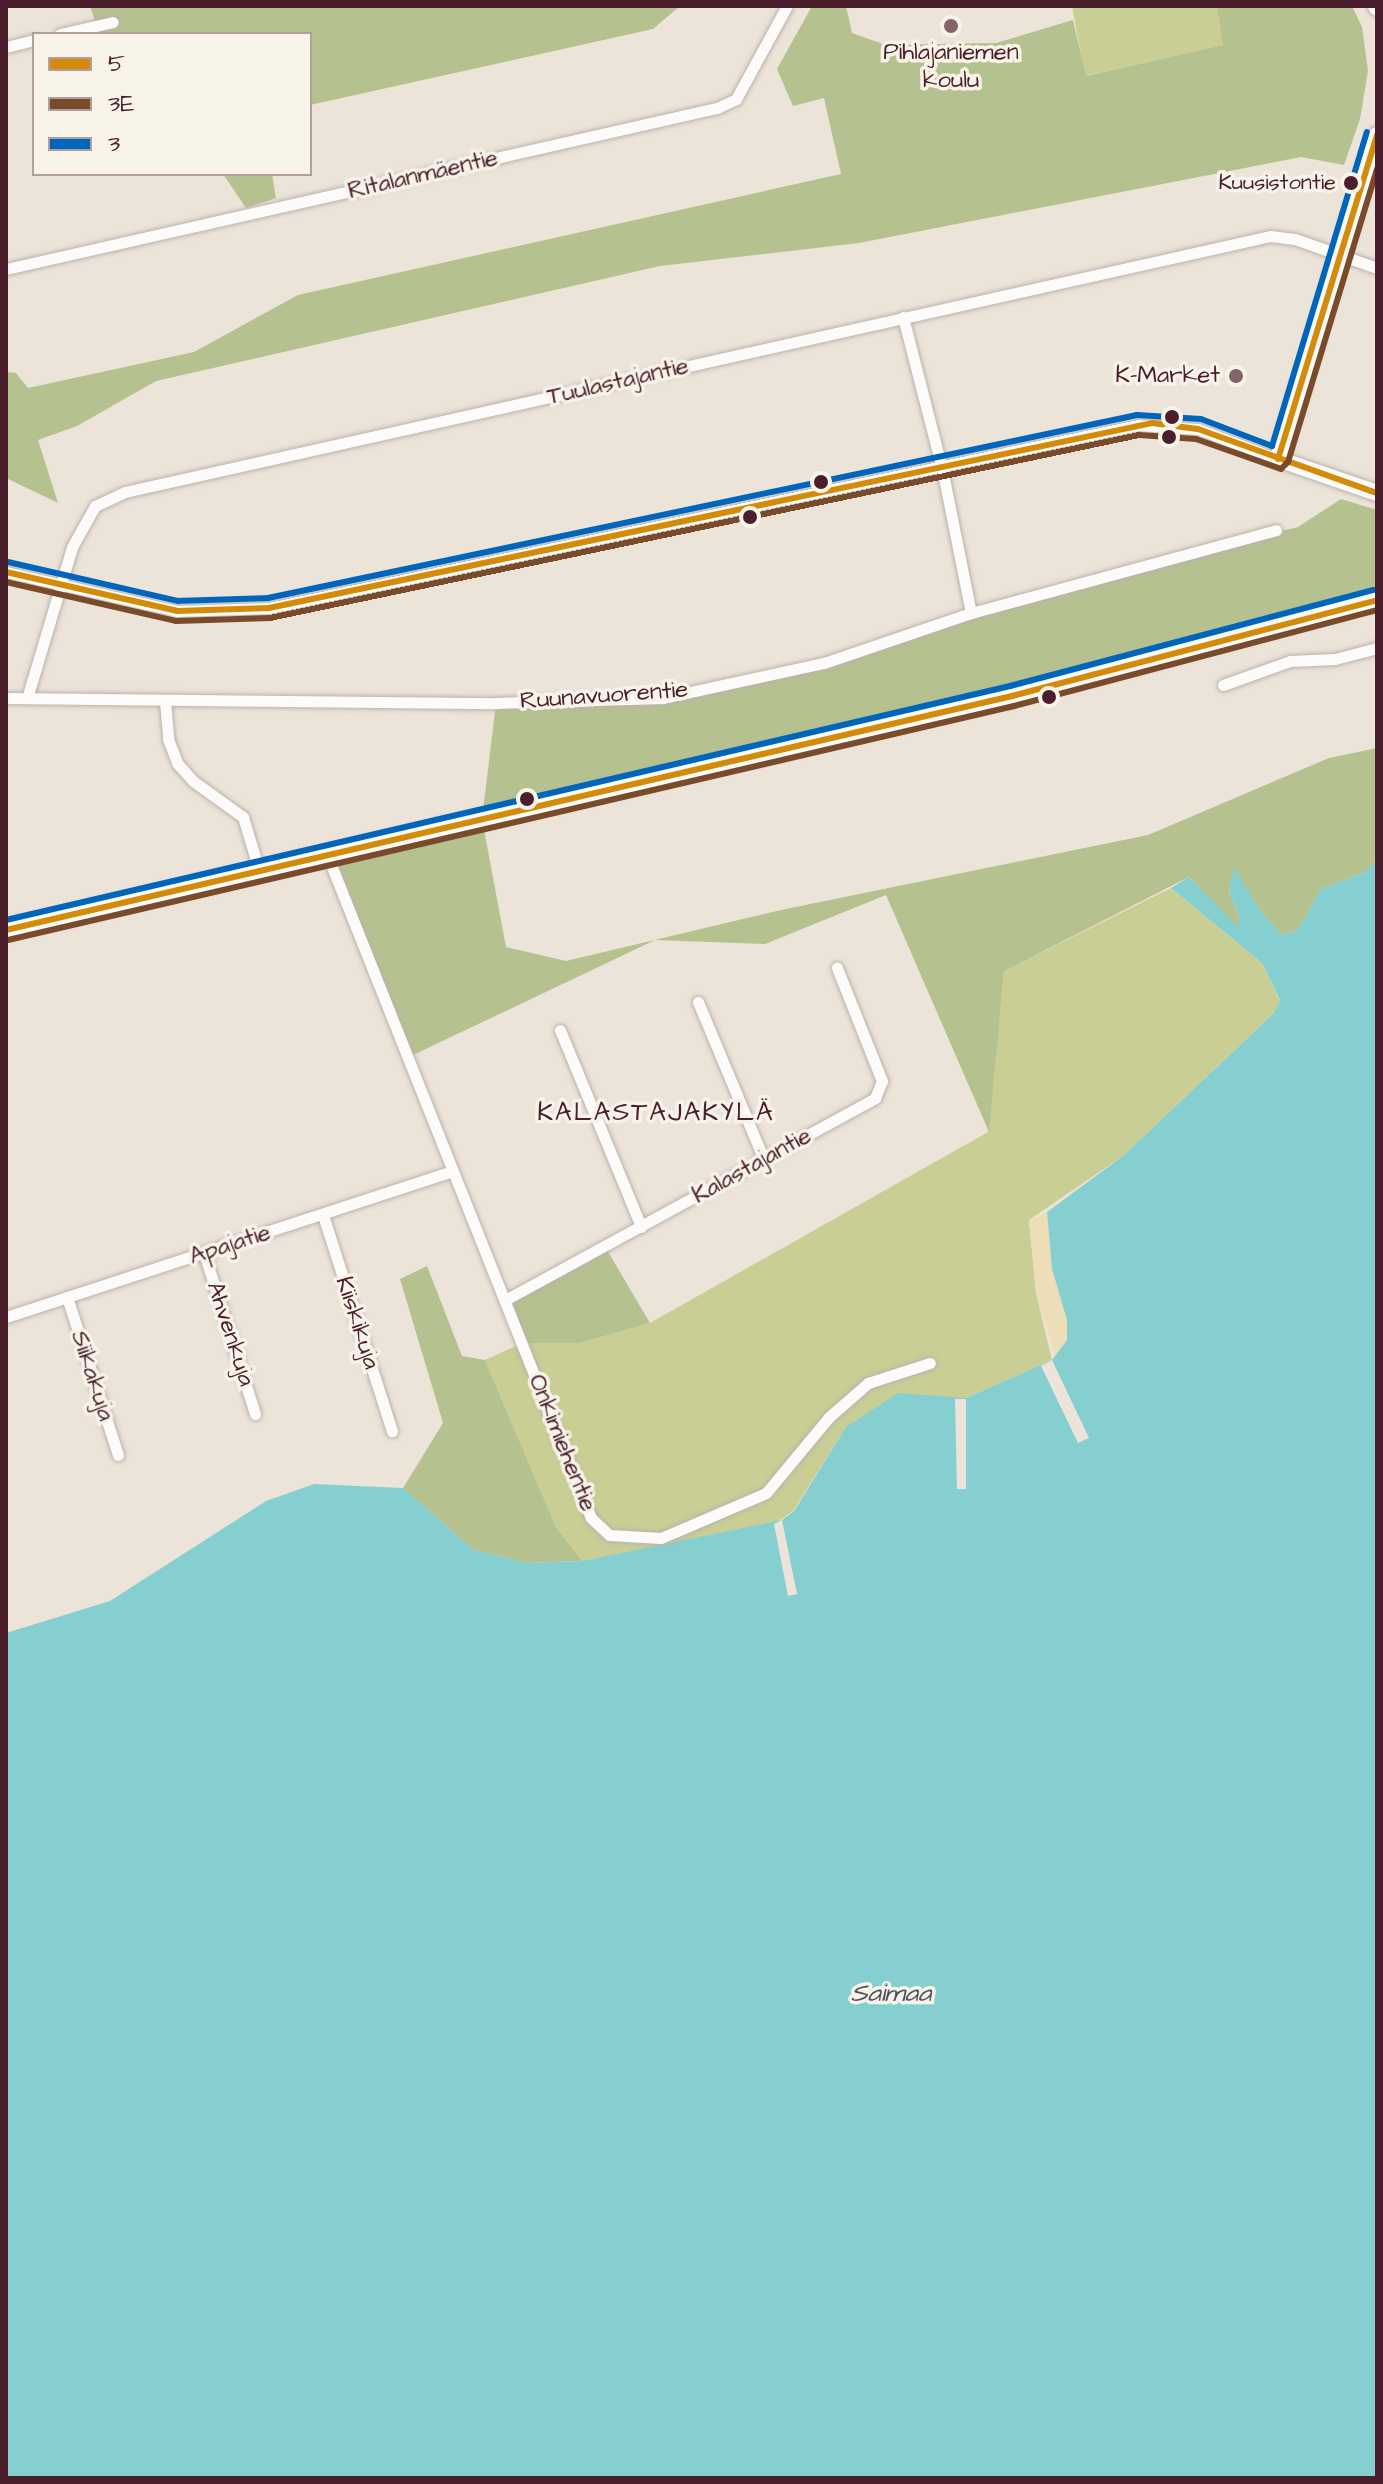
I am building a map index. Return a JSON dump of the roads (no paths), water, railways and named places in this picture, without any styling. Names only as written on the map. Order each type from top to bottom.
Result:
[{"type":"street","name":"Ritalanmäentie","points":[[6,269],[717,108],[736,99],[787,6]]},
{"type":"street","points":[[69,32],[113,22]]},
{"type":"street","points":[[6,47],[32,40]]},
{"type":"street","points":[[1278,459],[1377,135]]},
{"type":"street","name":"Tuulastajantie","points":[[28,695],[59,585],[95,506],[125,492],[1270,236],[1295,239],[1338,255]]},
{"type":"street","points":[[1338,255],[1377,268]]},
{"type":"street","points":[[903,317],[941,465],[971,613]]},
{"type":"street","points":[[6,572],[177,611],[269,608],[1152,423],[1198,429],[1377,493]]},
{"type":"street","name":"Ruunavuorentie","points":[[6,698],[28,695],[165,701],[496,703],[663,698],[824,663],[971,613],[1276,530]]},
{"type":"street","points":[[6,930],[1012,696],[1377,600]]},
{"type":"street","points":[[1223,685],[1290,661],[1335,659],[1377,648]]},
{"type":"street","points":[[165,701],[168,739],[177,763],[193,781],[243,817],[259,870]]},
{"type":"street","name":"Onkimiehentie","points":[[328,857],[591,1518],[609,1535],[633,1539],[661,1538],[766,1493],[829,1417],[868,1383],[930,1363]]},
{"type":"street","name":"Kalastajantie","points":[[505,1300],[764,1160],[881,1091],[882,1081],[837,968]]},
{"type":"street","points":[[698,1002],[764,1160]]},
{"type":"street","points":[[560,1030],[641,1227]]},
{"type":"street","name":"Apajatie","points":[[6,1317],[453,1171]]},
{"type":"street","name":"Kiiskikuja","points":[[323,1215],[392,1431]]},
{"type":"street","name":"Ahvenkuja","points":[[204,1253],[255,1414]]},
{"type":"street","name":"Siikakuja","points":[[67,1297],[118,1455]]},
{"type":"water","name":"Saimaa","points":[[1377,859],[1377,2478],[6,2478],[6,1633],[110,1601],[266,1501],[314,1484],[403,1488],[472,1549],[526,1563],[582,1561],[782,1520],[794,1511],[846,1427],[898,1393],[966,1398],[1052,1360],[1067,1340],[1067,1320],[1052,1269],[1047,1212],[1123,1156],[1274,1013],[1280,1000],[1262,963],[1171,888],[1189,877],[1237,926],[1240,920],[1229,891],[1234,868],[1264,916],[1283,935],[1297,931],[1321,889],[1365,872]]},
{"type":"place","name":"Pihlajaniemen koulu","points":[[951,26]]},
{"type":"place","name":"Kuusistontie","points":[[1351,183]]},
{"type":"place","name":"K-Market","points":[[1236,376]]},
{"type":"district","name":"KALASTAJAKYLÄ","points":[[656,1113]]}]
